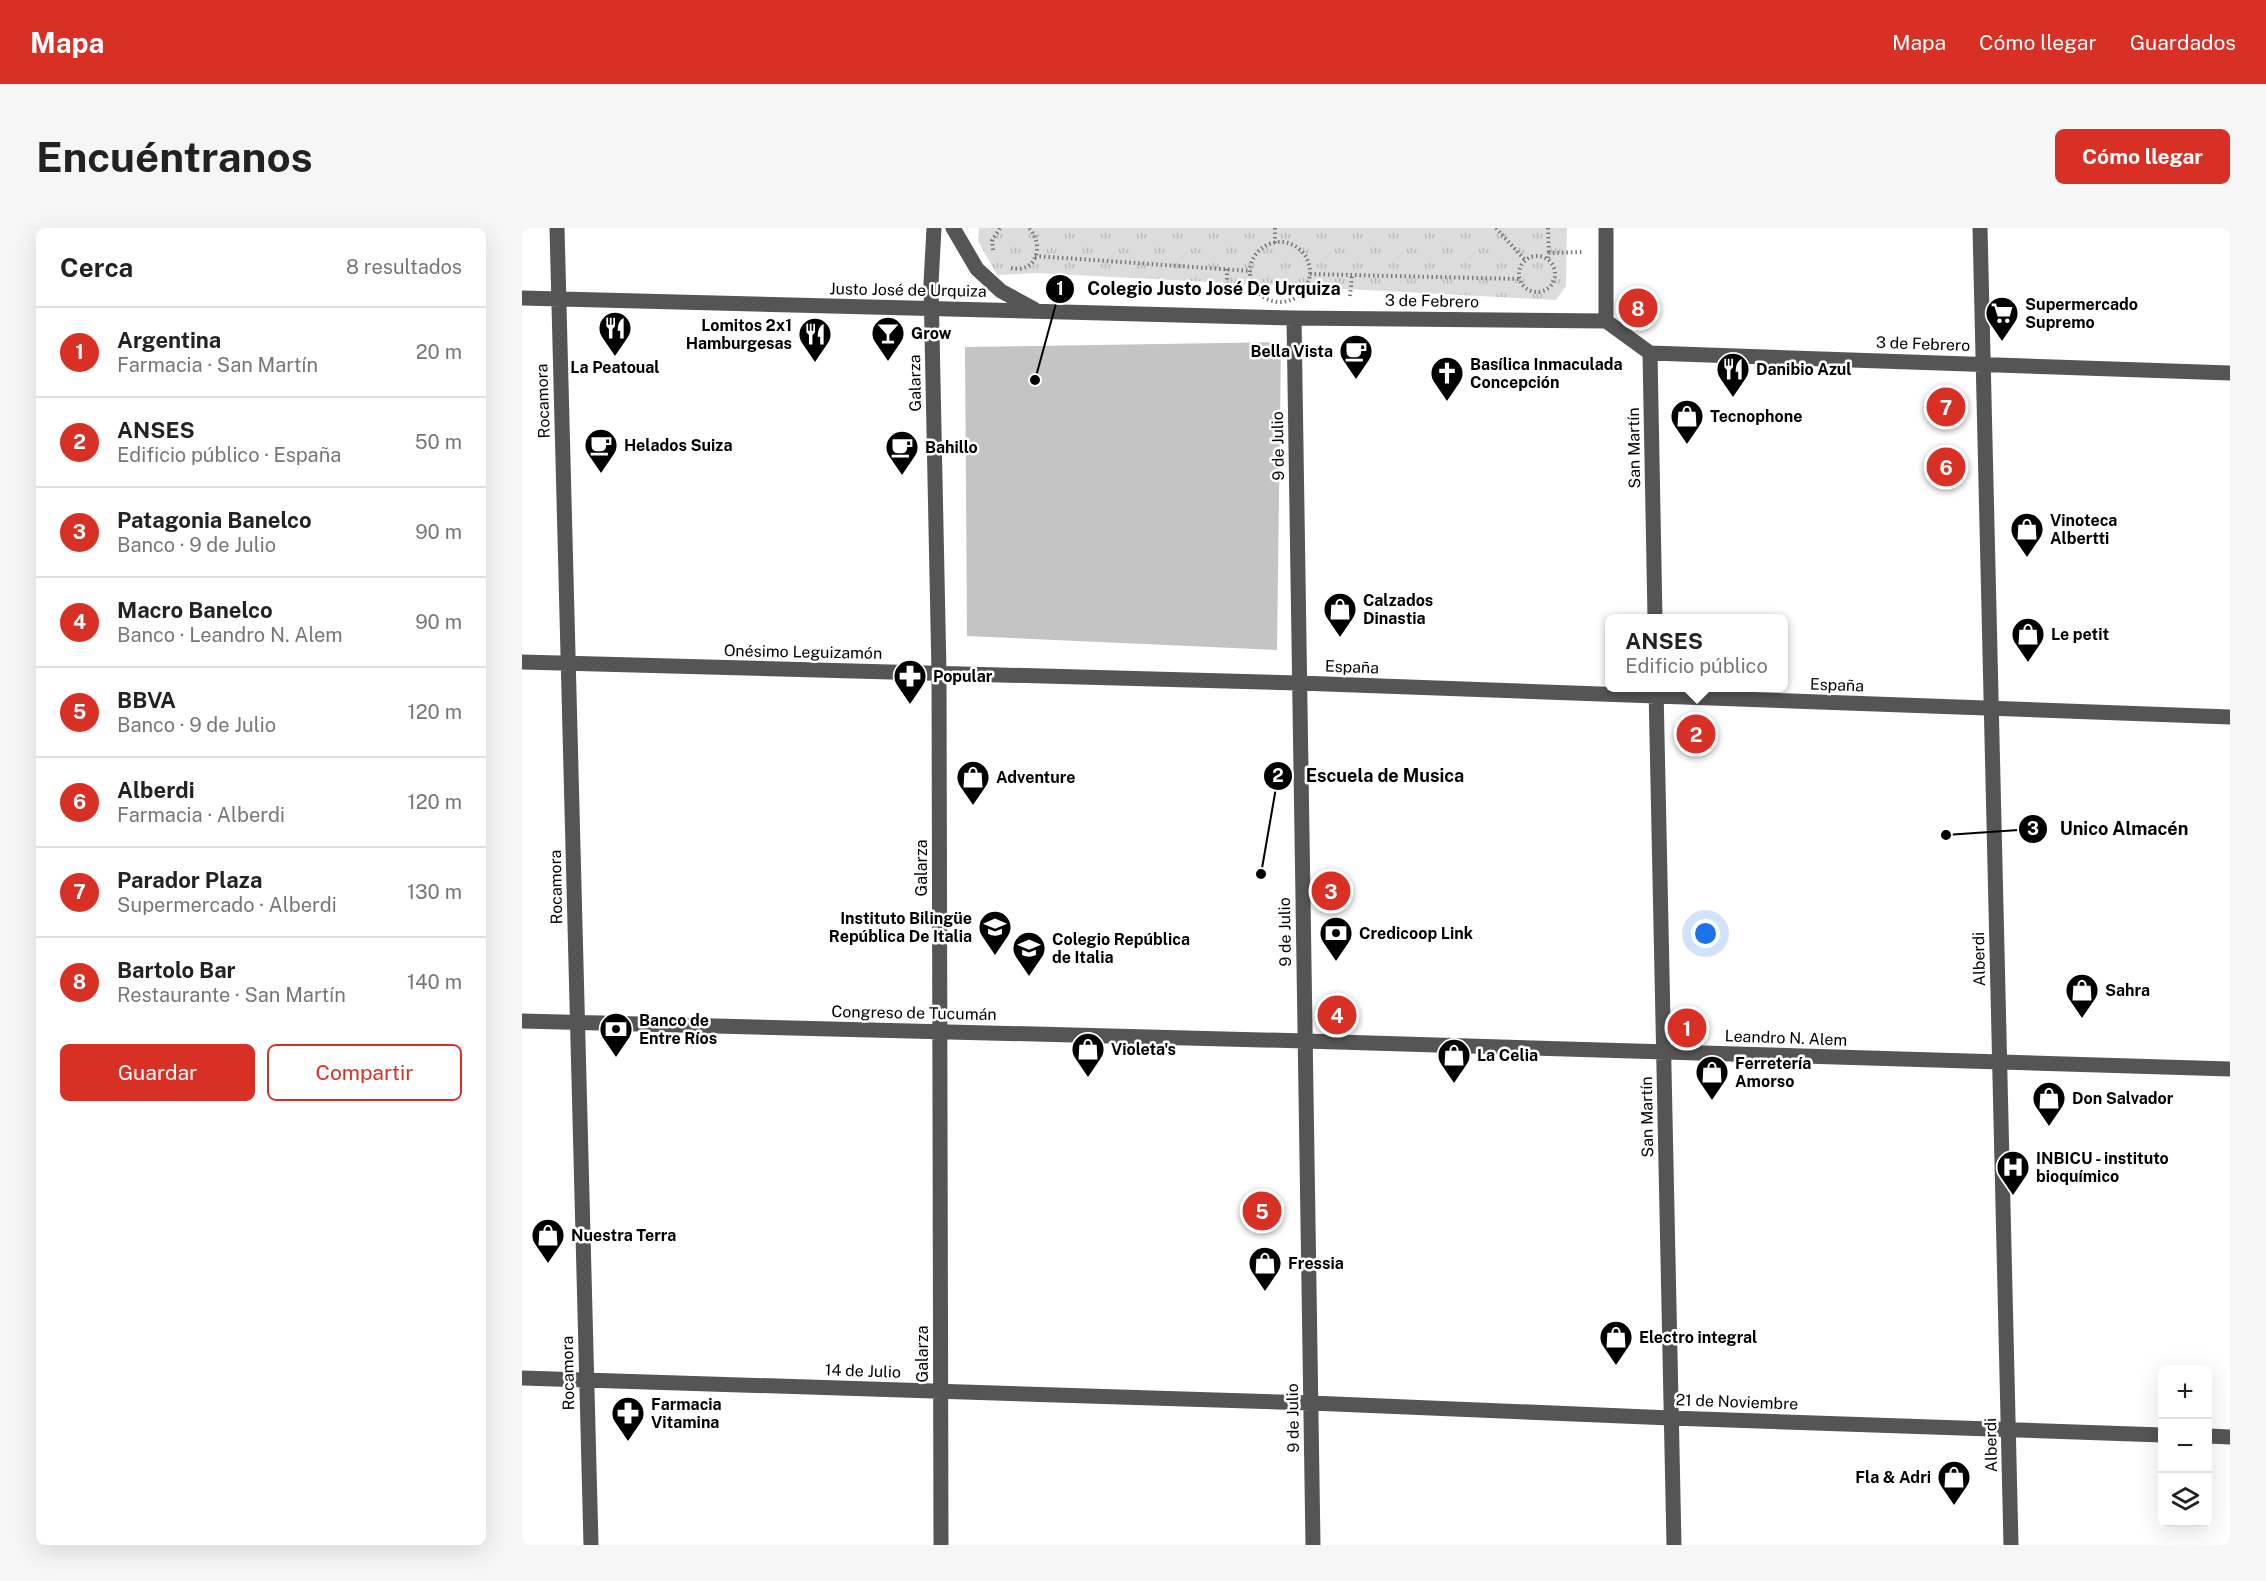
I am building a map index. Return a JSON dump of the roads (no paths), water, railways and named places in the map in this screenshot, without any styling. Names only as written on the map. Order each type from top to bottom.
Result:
[{"type":"street","name":"Rocamora","points":[[557,228],[591,1545]]},
{"type":"street","name":"Galarza","points":[[934,228],[931,309],[939,673],[941,1545]]},
{"type":"street","points":[[953,228],[977,269],[1000,291],[1038,311]]},
{"type":"street","points":[[1606,228],[1606,321],[1650,353]]},
{"type":"street","name":"Alberdi","points":[[1980,228],[2012,1545]]},
{"type":"street","name":"Justo José de Urquiza","points":[[522,298],[1294,318]]},
{"type":"street","name":"3 de Febrero","points":[[1294,318],[1606,321]]},
{"type":"street","name":"9 de Julio","points":[[1294,318],[1313,1545]]},
{"type":"street","name":"3 de Febrero","points":[[1650,353],[2230,372]]},
{"type":"street","name":"San Martín","points":[[1650,353],[1655,614]]},
{"type":"street","name":"Onésimo Leguizamón","points":[[522,662],[1299,683]]},
{"type":"street","name":"España","points":[[1299,683],[1605,691]]},
{"type":"street","name":"España","points":[[1657,692],[2230,717]]},
{"type":"street","name":"San Martín","points":[[1657,692],[1674,1545]]},
{"type":"street","name":"Congreso de Tucumán","points":[[522,1021],[1305,1041]]},
{"type":"street","name":"Leandro N. Alem","points":[[1305,1041],[2230,1069]]},
{"type":"street","name":"14 de Julio","points":[[522,1378],[1311,1403]]},
{"type":"street","name":"21 de Noviembre","points":[[1311,1403],[1671,1418],[2158,1434]]},
{"type":"street","points":[[2212,1436],[2230,1437]]},
{"type":"place","name":"Bartolo Bar","points":[[1638,308]]},
{"type":"place","name":"Supermercado Supremo","points":[[2002,342]]},
{"type":"place","name":"La Peatoual","points":[[615,357]]},
{"type":"place","name":"Grow","points":[[888,362]]},
{"type":"place","name":"Lomitos 2x1 Hamburgesas","points":[[815,363]]},
{"type":"place","name":"Colegio Justo José De Urquiza","points":[[1035,380]]},
{"type":"place","name":"Bella Vista","points":[[1356,380]]},
{"type":"place","name":"Danibio Azul","points":[[1733,398]]},
{"type":"place","name":"Basílica Inmaculada Concepción","points":[[1447,402]]},
{"type":"place","name":"Parador Plaza","points":[[1946,407]]},
{"type":"place","name":"Tecnophone","points":[[1687,445]]},
{"type":"place","name":"Alberdi","points":[[1946,467]]},
{"type":"place","name":"Helados Suiza","points":[[601,474]]},
{"type":"place","name":"Bahillo","points":[[902,476]]},
{"type":"place","name":"Vinoteca Albertti","points":[[2027,558]]},
{"type":"place","name":"Calzados Dinastia","points":[[1340,638]]},
{"type":"place","name":"Le petit","points":[[2028,663]]},
{"type":"place","name":"Popular","points":[[910,705]]},
{"type":"place","name":"ANSES","points":[[1696,734]]},
{"type":"place","name":"Adventure","points":[[973,806]]},
{"type":"place","name":"Unico Almacén","points":[[1946,835]]},
{"type":"place","name":"Escuela de Musica","points":[[1261,874]]},
{"type":"place","name":"Patagonia Banelco","points":[[1331,891]]},
{"type":"place","name":"Instituto Bilingüe República De Italia","points":[[995,956]]},
{"type":"place","name":"Credicoop Link","points":[[1336,962]]},
{"type":"place","name":"Colegio República de Italia","points":[[1029,977]]},
{"type":"place","name":"Macro Banelco","points":[[1337,1015]]},
{"type":"place","name":"Sahra","points":[[2082,1019]]},
{"type":"place","name":"Argentina","points":[[1687,1028]]},
{"type":"place","name":"Banco de Entre Ríos","points":[[616,1058]]},
{"type":"place","name":"Violeta's","points":[[1088,1078]]},
{"type":"place","name":"La Celia","points":[[1454,1084]]},
{"type":"place","name":"Ferretería Amorso","points":[[1712,1101]]},
{"type":"place","name":"Don Salvador","points":[[2049,1127]]},
{"type":"place","name":"INBICU - instituto bioquímico","points":[[2013,1196]]},
{"type":"place","name":"BBVA","points":[[1262,1211]]},
{"type":"place","name":"Nuestra Terra","points":[[548,1264]]},
{"type":"place","name":"Fressia","points":[[1265,1292]]},
{"type":"place","name":"Electro integral","points":[[1616,1366]]},
{"type":"place","name":"Farmacia Vitamina","points":[[628,1442]]},
{"type":"place","name":"Fla & Adri","points":[[1954,1506]]}]
